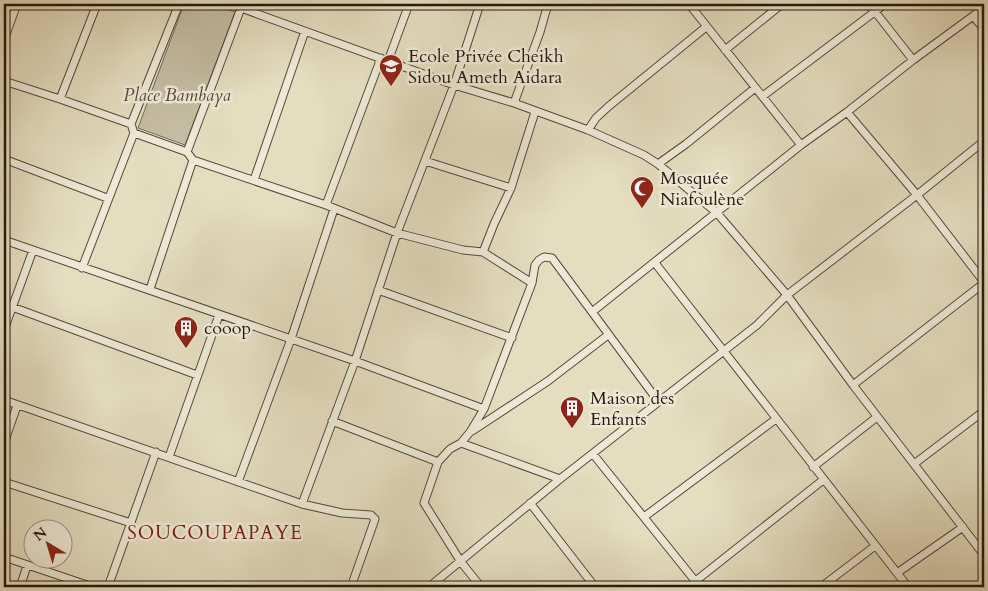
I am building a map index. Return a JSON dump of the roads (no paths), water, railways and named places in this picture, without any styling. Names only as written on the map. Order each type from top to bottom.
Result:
[{"type":"street","points":[[4,40],[17,4]]},
{"type":"street","points":[[60,99],[97,4]]},
{"type":"street","points":[[82,268],[107,198],[134,133],[131,124],[179,4]]},
{"type":"street","points":[[230,4],[454,85],[514,103],[588,130],[644,155],[658,164],[717,213],[786,295],[877,417],[963,527],[982,546],[984,555]]},
{"type":"street","points":[[326,205],[384,59],[409,4]]},
{"type":"street","points":[[302,504],[355,361],[397,233],[454,85],[480,4]]},
{"type":"street","points":[[514,103],[540,32],[548,4]]},
{"type":"street","points":[[690,4],[706,27],[801,146]]},
{"type":"street","points":[[725,50],[782,4]]},
{"type":"street","points":[[869,4],[913,60]]},
{"type":"street","points":[[763,96],[885,4]]},
{"type":"street","points":[[187,152],[241,8]]},
{"type":"street","points":[[592,312],[801,146],[984,8]]},
{"type":"street","points":[[4,13],[12,16]]},
{"type":"street","points":[[974,16],[984,30]]},
{"type":"street","points":[[588,130],[596,118],[609,106],[706,27]]},
{"type":"street","points":[[254,180],[305,31]]},
{"type":"street","points":[[4,81],[131,124]]},
{"type":"street","points":[[658,164],[686,144],[755,88]]},
{"type":"street","points":[[483,252],[494,224],[512,188],[535,112]]},
{"type":"street","points":[[847,112],[917,195],[984,282],[853,384]]},
{"type":"street","points":[[134,133],[187,152],[193,160],[326,205],[397,233],[463,250],[483,252],[532,283]]},
{"type":"street","points":[[429,587],[560,479],[757,325],[786,295],[984,141]]},
{"type":"street","points":[[4,159],[107,198]]},
{"type":"street","points":[[150,289],[193,160]]},
{"type":"street","points":[[425,161],[512,188]]},
{"type":"street","points":[[238,482],[291,339],[334,209]]},
{"type":"street","points":[[4,240],[355,361],[484,409]]},
{"type":"street","points":[[4,330],[33,250]]},
{"type":"street","points":[[481,587],[461,562],[425,506],[424,499],[438,462],[450,449],[461,443],[484,409],[532,283],[535,265],[538,260],[544,257],[552,258],[658,401]]},
{"type":"street","points":[[655,263],[908,587]]},
{"type":"street","points":[[378,290],[512,338]]},
{"type":"street","points":[[4,304],[197,375]]},
{"type":"street","points":[[169,457],[219,315]]},
{"type":"street","points":[[470,432],[548,382],[608,335]]},
{"type":"street","points":[[4,400],[302,504],[342,514],[372,514],[375,519],[351,587]]},
{"type":"street","points":[[4,443],[17,406]]},
{"type":"street","points":[[914,464],[984,411]]},
{"type":"street","points":[[813,467],[877,417]]},
{"type":"street","points":[[644,517],[776,420]]},
{"type":"street","points":[[332,421],[438,462]]},
{"type":"street","points":[[461,443],[560,479]]},
{"type":"street","points":[[108,587],[156,452]]},
{"type":"street","points":[[592,454],[698,584]]},
{"type":"street","points":[[688,587],[698,584],[823,480]]},
{"type":"street","points":[[4,482],[131,523]]},
{"type":"street","points":[[530,503],[595,587]]},
{"type":"street","points":[[897,573],[963,527]]},
{"type":"street","points":[[821,587],[875,546]]},
{"type":"street","points":[[4,557],[22,564]]},
{"type":"street","points":[[20,587],[26,568]]},
{"type":"street","points":[[33,568],[93,587]]},
{"type":"place","name":"Ecole Privée Cheikh Sidou Ameth Aidara","points":[[391,87]]},
{"type":"place","name":"Mosquée Niafoulène","points":[[642,209]]},
{"type":"place","name":"cooop","points":[[186,349]]},
{"type":"place","name":"Maison des Enfants","points":[[572,429]]},
{"type":"district","name":"SOUCOUPAPAYE","points":[[215,533]]},
{"type":"park label","name":"Place Bambaya","points":[[177,95]]}]
